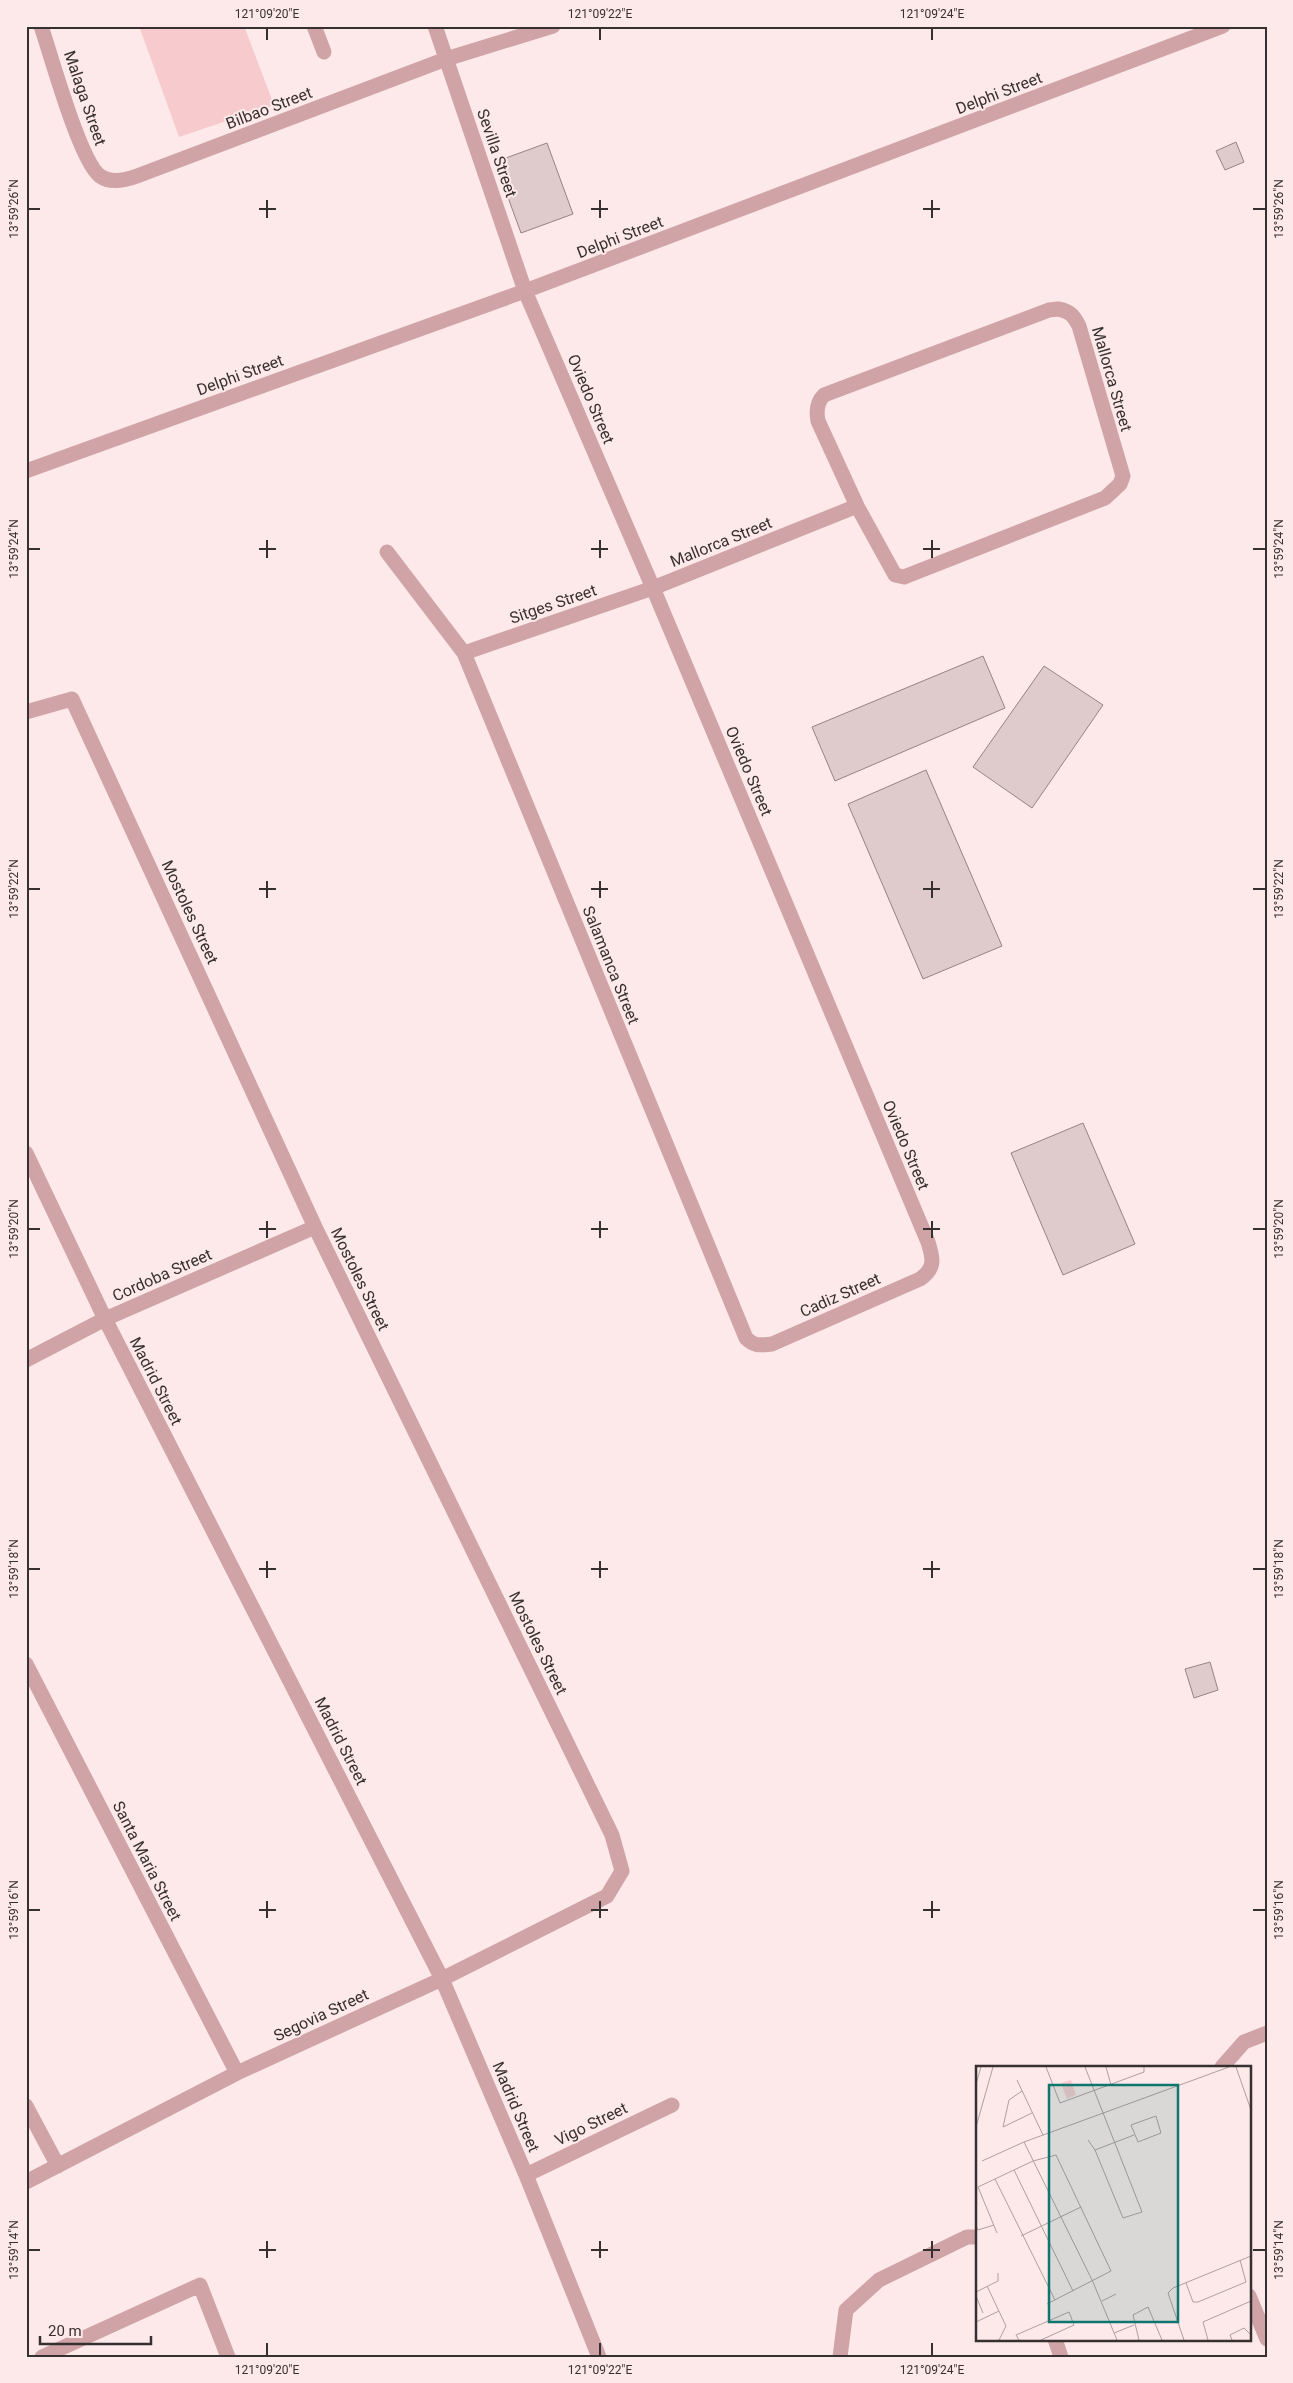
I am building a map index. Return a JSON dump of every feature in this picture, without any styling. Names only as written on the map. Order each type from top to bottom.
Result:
[{"type":"street","name":"Malaga Street","points":[[41,26],[82,150],[93,170],[102,178]]},
{"type":"street","points":[[314,26],[324,52]]},
{"type":"street","name":"Sevilla Street","points":[[435,26],[525,292]]},
{"type":"street","name":"Bilbao Street","points":[[102,178],[124,180],[137,176],[446,59],[552,26]]},
{"type":"street","name":"Delphi Street","points":[[26,471],[525,292],[1223,26]]},
{"type":"street","name":"Oviedo Street","points":[[525,292],[653,588],[928,1242],[932,1267]]},
{"type":"street","name":"Mallorca Street","points":[[1049,310],[1066,310],[1073,315],[1080,326],[1122,476],[1120,484],[1113,492],[1105,498],[904,577],[897,576],[892,572],[856,506],[818,421],[816,411],[824,395],[1049,310]]},
{"type":"street","name":"Mallorca Street","points":[[653,588],[856,506]]},
{"type":"street","name":"Salamanca Street","points":[[387,552],[464,653],[746,1338],[752,1344],[758,1346]]},
{"type":"street","name":"Sitges Street","points":[[464,653],[653,588]]},
{"type":"street","name":"Mostoles Street","points":[[26,712],[72,699],[315,1227],[612,1835],[622,1872]]},
{"type":"street","name":"Madrid Street","points":[[26,1153],[105,1319],[442,1979],[526,2175],[598,2357]]},
{"type":"street","name":"Cordoba Street","points":[[26,1360],[105,1319],[315,1227]]},
{"type":"street","name":"Cadiz Street","points":[[758,1346],[772,1344],[920,1279],[930,1273],[932,1267]]},
{"type":"street","name":"Santa Maria Street","points":[[26,1664],[237,2073]]},
{"type":"street","name":"Segovia Street","points":[[26,2182],[237,2073],[442,1979],[607,1896],[622,1872]]},
{"type":"street","points":[[1223,2066],[1244,2042],[1267,2033]]},
{"type":"street","name":"Vigo Street","points":[[526,2175],[672,2105]]},
{"type":"street","points":[[26,2106],[58,2166]]},
{"type":"street","points":[[840,2357],[846,2310],[879,2280],[966,2237],[976,2237]]},
{"type":"street","points":[[42,2357],[200,2285],[228,2357]]},
{"type":"street","points":[[1250,2298],[1267,2339]]},
{"type":"street","points":[[1055,2340],[1061,2357]]},
{"type":"shaded area","points":[[139,26],[244,26],[274,105],[179,137]]},
{"type":"building","points":[[1236,142],[1244,162],[1225,170],[1216,151]]},
{"type":"building","points":[[547,143],[573,214],[521,233],[495,162]]},
{"type":"building","points":[[983,656],[1005,708],[835,781],[812,727]]},
{"type":"building","points":[[1044,666],[1103,705],[1032,808],[973,767]]},
{"type":"building","points":[[926,770],[1002,946],[923,979],[848,804]]},
{"type":"building","points":[[1083,1123],[1135,1244],[1063,1275],[1011,1153]]},
{"type":"building","points":[[1210,1662],[1218,1690],[1194,1698],[1185,1669]]}]
